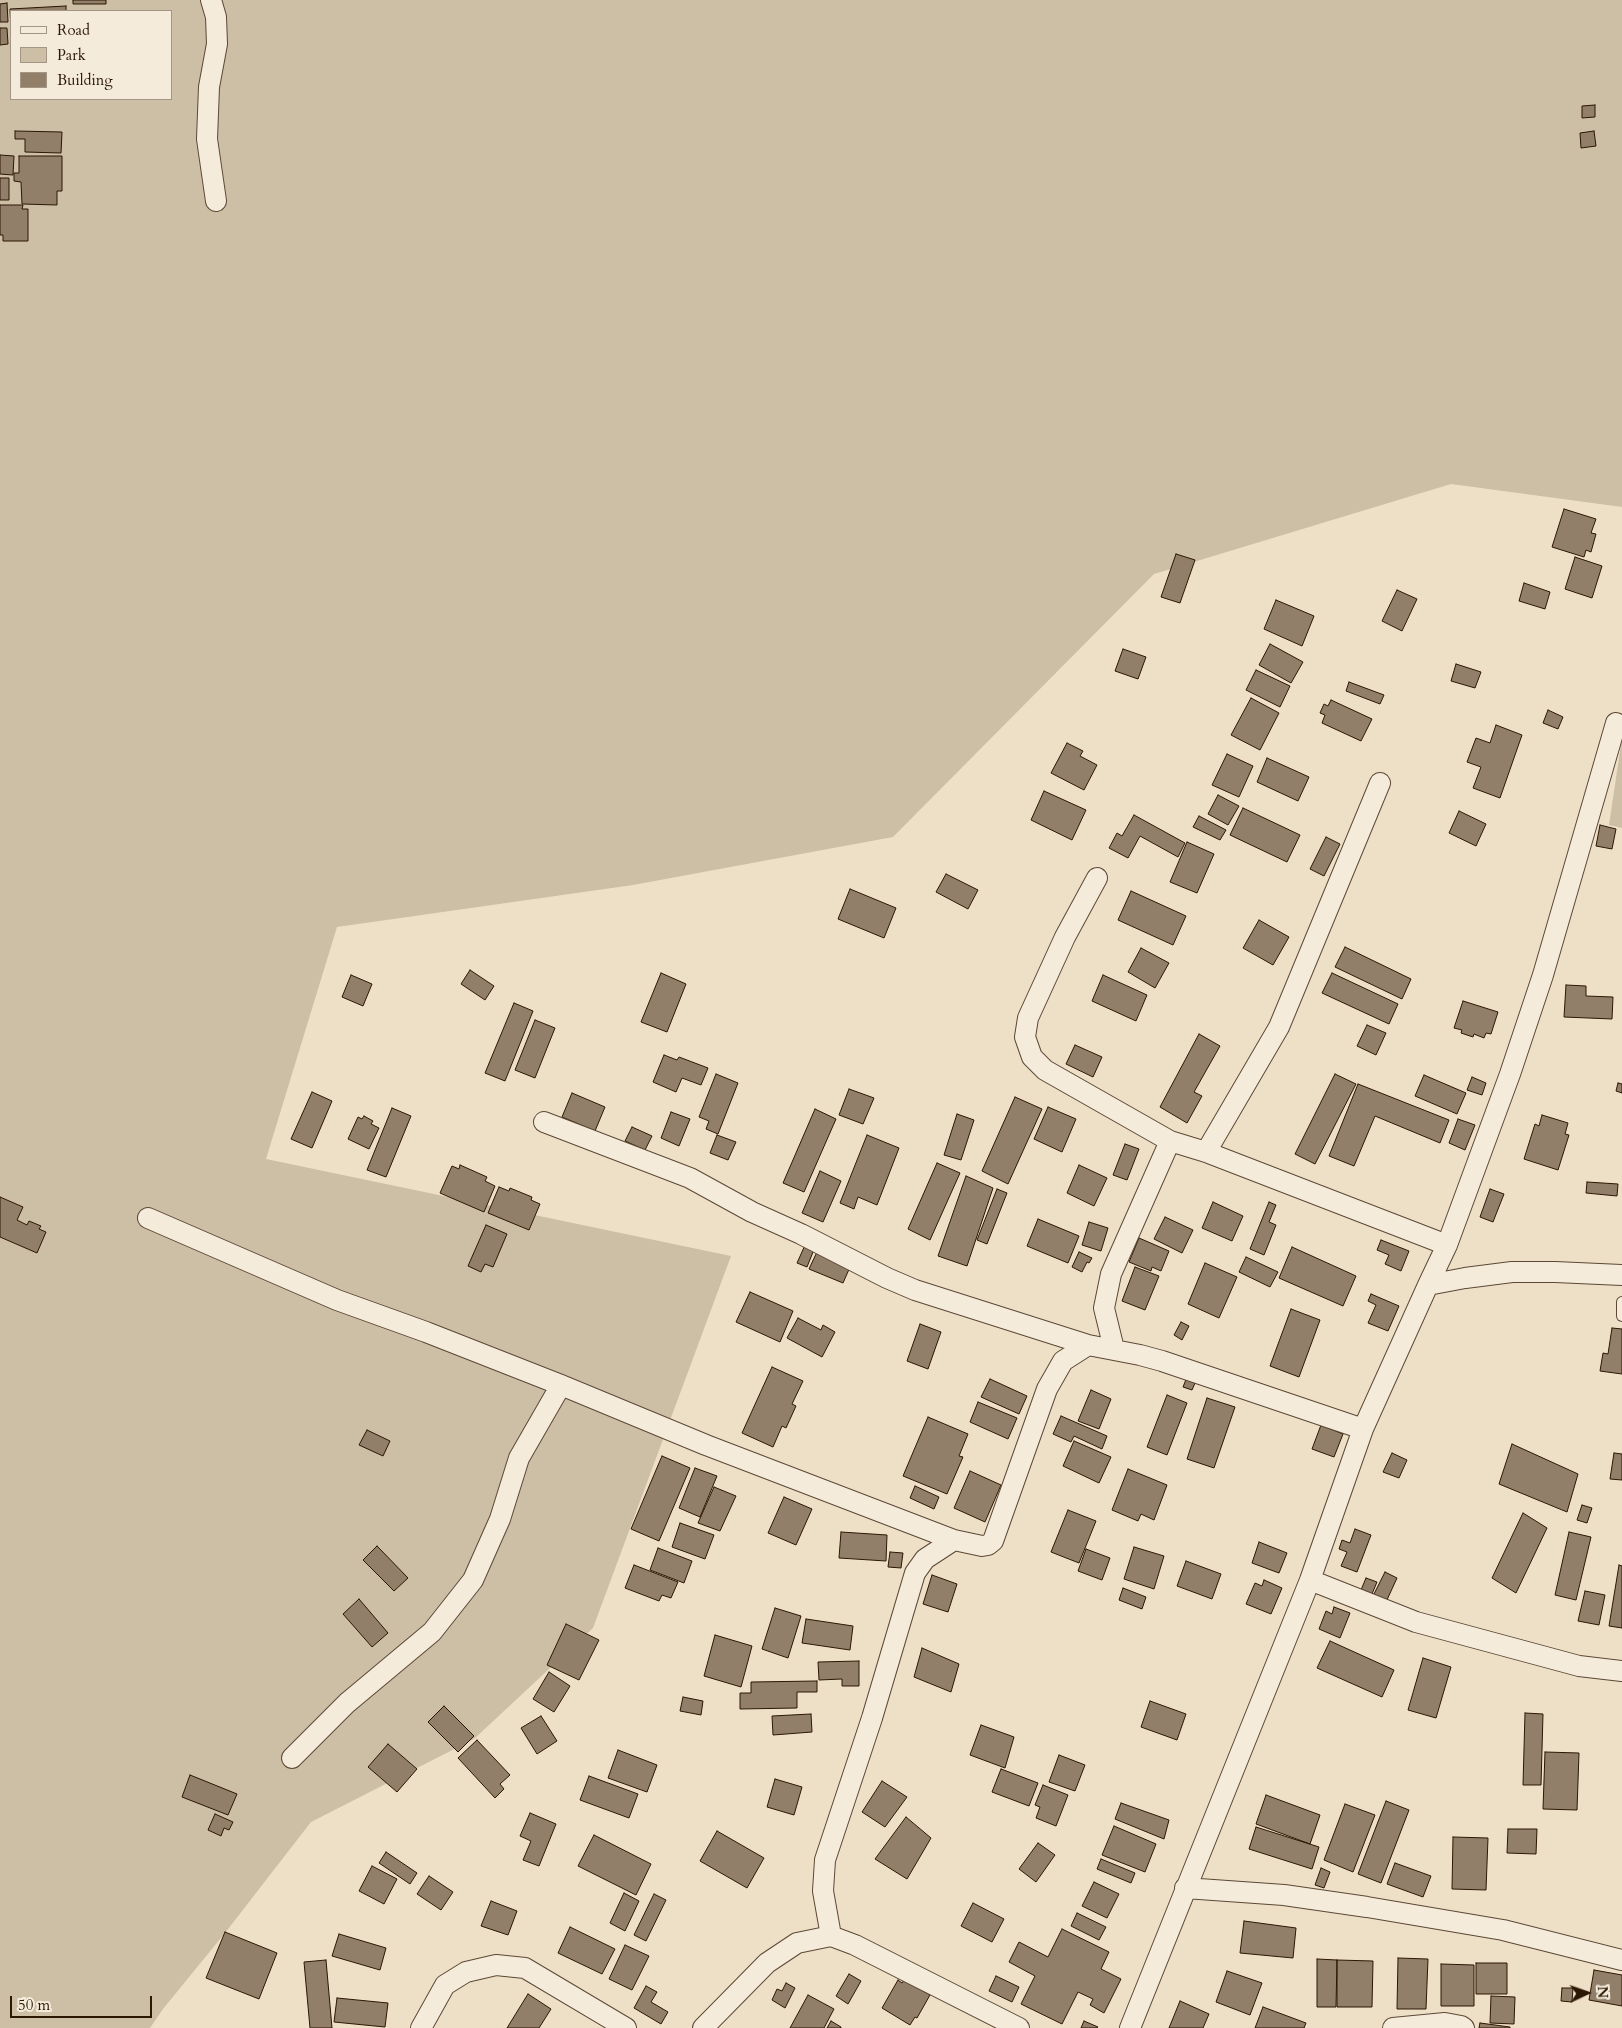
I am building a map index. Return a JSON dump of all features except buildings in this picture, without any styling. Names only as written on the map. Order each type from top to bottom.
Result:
[{"type":"street","points":[[211,0],[216,17],[217,44],[209,87],[207,139],[216,201]]},
{"type":"street","points":[[1130,2028],[1310,1580],[1363,1429],[1447,1245],[1510,1074],[1540,984],[1616,723]]},
{"type":"street","points":[[1206,1152],[1280,1027],[1380,783]]},
{"type":"street","points":[[1097,878],[1065,937],[1028,1018],[1025,1037],[1032,1057],[1045,1070],[1170,1141],[1206,1152],[1447,1245]]},
{"type":"street","points":[[544,1122],[690,1178],[752,1212],[915,1290],[1088,1345],[1114,1349],[1162,1361],[1363,1429]]},
{"type":"street","points":[[1114,1349],[1104,1308],[1111,1274],[1170,1141]]},
{"type":"street","points":[[148,1218],[337,1300],[426,1332],[706,1445],[954,1540],[982,1546],[988,1545],[993,1541],[1047,1389],[1063,1361],[1088,1345]]},
{"type":"street","points":[[1428,1285],[1512,1272],[1622,1275]]},
{"type":"street","points":[[292,1758],[347,1703],[432,1632],[473,1580],[500,1519],[519,1458],[561,1385]]},
{"type":"street","points":[[831,1936],[823,1891],[825,1860],[872,1718],[915,1572],[925,1559],[954,1540]]},
{"type":"street","points":[[1310,1580],[1416,1622],[1579,1666],[1622,1671]]},
{"type":"street","points":[[1185,1888],[1284,1895],[1366,1907],[1503,1930],[1622,1960]]},
{"type":"street","points":[[703,2028],[767,1963],[797,1943],[831,1936],[855,1945],[1019,2028]]},
{"type":"street","points":[[421,2028],[446,1985],[466,1972],[496,1965],[525,1968],[626,2028]]},
{"type":"street","points":[[1393,2028],[1445,2023],[1464,2028]]},
{"type":"lane","points":[[1622,1302],[1622,1316]]},
{"type":"green space","points":[[0,0],[1622,0],[1622,507],[1451,484],[1154,574],[893,837],[633,885],[337,927],[266,1159],[731,1256],[593,1628],[474,1739],[311,1822],[150,2028],[0,2028]]},
{"type":"green space","points":[[1622,738],[1622,828],[1609,825]]}]
